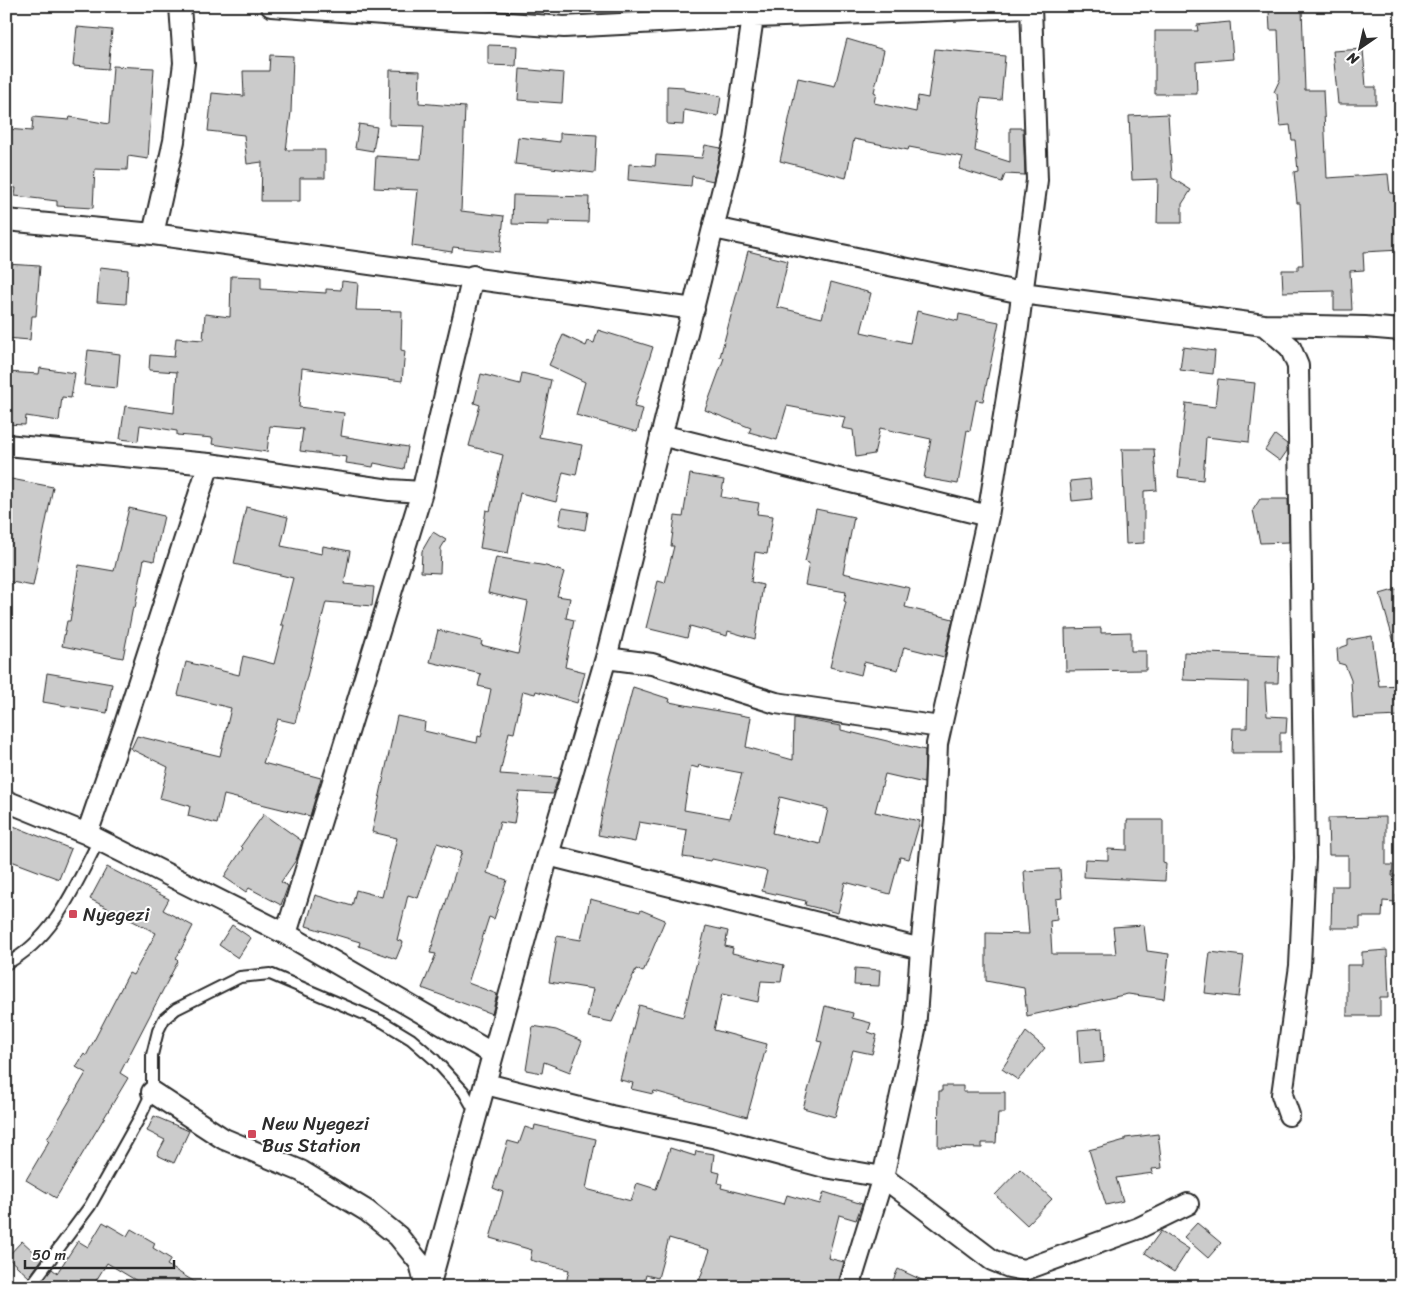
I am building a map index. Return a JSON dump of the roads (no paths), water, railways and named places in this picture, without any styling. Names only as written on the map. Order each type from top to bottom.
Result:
[{"type":"street","points":[[153,234],[174,141],[183,73],[180,6]]},
{"type":"street","points":[[271,6],[564,27],[754,17],[793,11],[1031,7],[1037,180],[1022,293],[988,516],[940,727],[934,819],[915,1030],[883,1177],[849,1287]]},
{"type":"street","points":[[428,1287],[478,1116],[493,1054],[548,855],[606,658],[735,140],[754,17]]},
{"type":"street","points":[[6,220],[153,234],[473,276],[694,309]]},
{"type":"street","points":[[714,228],[1022,293],[1264,325],[1365,327],[1401,330]]},
{"type":"street","points":[[286,934],[422,492],[473,276]]},
{"type":"street","points":[[1264,325],[1290,347],[1298,366],[1305,858],[1300,966],[1282,1095],[1290,1115]]},
{"type":"street","points":[[661,435],[988,516]]},
{"type":"street","points":[[6,445],[209,464],[390,490],[422,492]]},
{"type":"street","points":[[93,837],[126,721],[209,464]]},
{"type":"street","points":[[606,658],[652,664],[776,703],[940,727]]},
{"type":"street","points":[[6,801],[93,837],[286,934],[493,1054]]},
{"type":"street","points":[[548,855],[921,949]]},
{"type":"street","points":[[486,1084],[611,1116],[716,1138],[825,1167],[883,1177],[992,1260],[1009,1267],[1024,1270],[1139,1228],[1188,1204]]},
{"type":"street","points":[[152,1092],[224,1139],[301,1171],[367,1212],[398,1236],[420,1263],[428,1287]]},
{"type":"lane","points":[[6,964],[20,957],[38,942],[58,917],[93,837]]},
{"type":"lane","points":[[30,1287],[90,1206],[141,1116],[152,1092],[152,1055],[158,1031],[164,1019],[176,1009],[240,977],[270,974],[383,1022],[411,1039],[434,1059],[464,1092],[478,1116]]},
{"type":"place","name":"Nyegezi","points":[[73,914]]},
{"type":"place","name":"New Nyegezi Bus Station","points":[[252,1134]]}]
